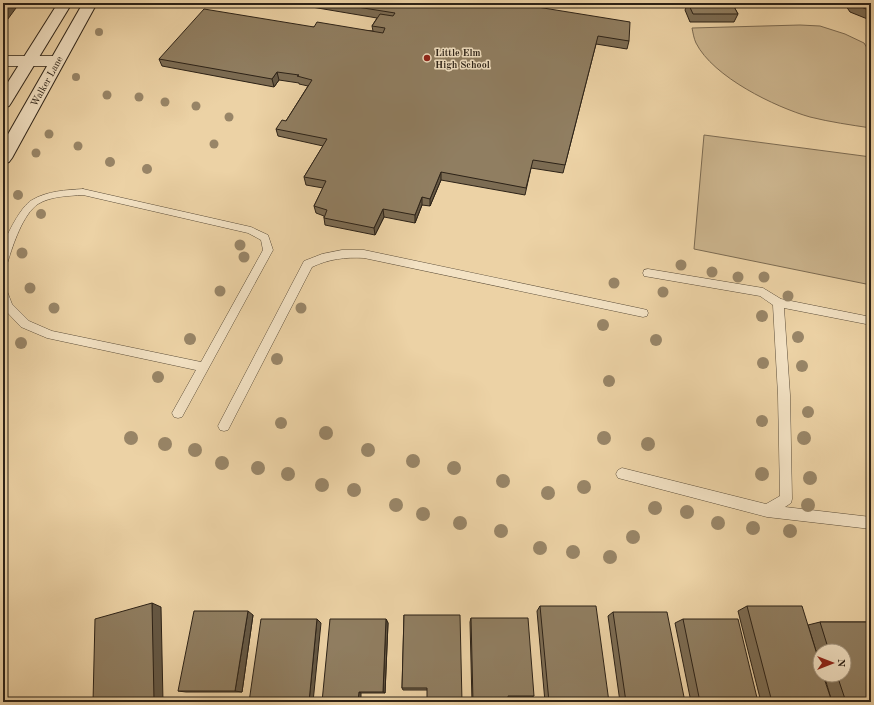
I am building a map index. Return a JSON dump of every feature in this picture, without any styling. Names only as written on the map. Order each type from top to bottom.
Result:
[{"type":"street","name":"Walker Lane","points":[[3,103],[65,3]]},
{"type":"street","name":"Walker Lane","points":[[3,158],[90,3]]},
{"type":"street","points":[[3,61],[57,62]]},
{"type":"lane","points":[[3,261],[10,240],[20,222],[34,203],[57,194],[84,192],[251,230],[265,238],[268,250],[178,413]]},
{"type":"lane","points":[[224,426],[308,264],[324,256],[344,253],[364,254],[643,313]]},
{"type":"lane","points":[[648,273],[763,292],[778,303],[871,321]]},
{"type":"lane","points":[[3,294],[8,306],[25,324],[51,335],[203,367]]},
{"type":"lane","points":[[767,511],[786,499],[784,395],[778,303]]},
{"type":"lane","points":[[622,474],[767,511],[871,523]]},
{"type":"shaded area","points":[[800,25],[820,26],[845,34],[864,43],[871,54],[871,128],[810,117],[780,106],[746,89],[716,68],[704,56],[696,43],[692,28]]},
{"type":"shaded area","points":[[704,135],[871,157],[871,285],[694,249]]},
{"type":"building","points":[[3,3],[10,3],[3,12]]},
{"type":"building","name":"Little Elm High School","points":[[332,3],[533,3],[531,6],[630,22],[629,41],[598,36],[565,165],[533,160],[526,188],[441,172],[430,199],[422,197],[415,215],[383,209],[374,228],[324,218],[327,210],[314,206],[326,181],[304,177],[327,139],[276,129],[282,120],[286,121],[312,80],[297,76],[299,75],[277,72],[272,79],[159,59],[204,9],[314,27],[317,22],[383,33],[385,28],[372,26],[380,14],[393,16],[395,13]]},
{"type":"building","points":[[688,3],[732,3],[738,14],[693,14]]},
{"type":"building","points":[[871,3],[871,11],[854,4]]},
{"type":"building","points":[[152,603],[154,700],[148,702],[93,702],[95,619]]},
{"type":"building","points":[[540,606],[596,606],[609,702],[549,702]]},
{"type":"building","points":[[747,606],[802,606],[813,643],[812,643],[812,683],[826,683],[832,702],[772,702]]},
{"type":"building","points":[[194,611],[248,611],[235,691],[178,691]]},
{"type":"building","points":[[613,612],[667,612],[685,702],[626,702]]},
{"type":"building","points":[[404,615],[460,615],[462,702],[427,702],[427,688],[402,688]]},
{"type":"building","points":[[471,618],[528,618],[534,696],[508,696],[508,702],[473,702]]},
{"type":"building","points":[[261,619],[317,619],[309,702],[249,702]]},
{"type":"building","points":[[330,619],[386,619],[383,692],[359,692],[358,702],[322,702]]},
{"type":"building","points":[[683,619],[738,619],[758,702],[700,702]]},
{"type":"building","points":[[820,622],[871,622],[871,702],[846,702],[840,683],[852,683],[852,643],[827,643]]},
{"type":"place","name":"Little Elm High School","points":[[427,58]]}]
